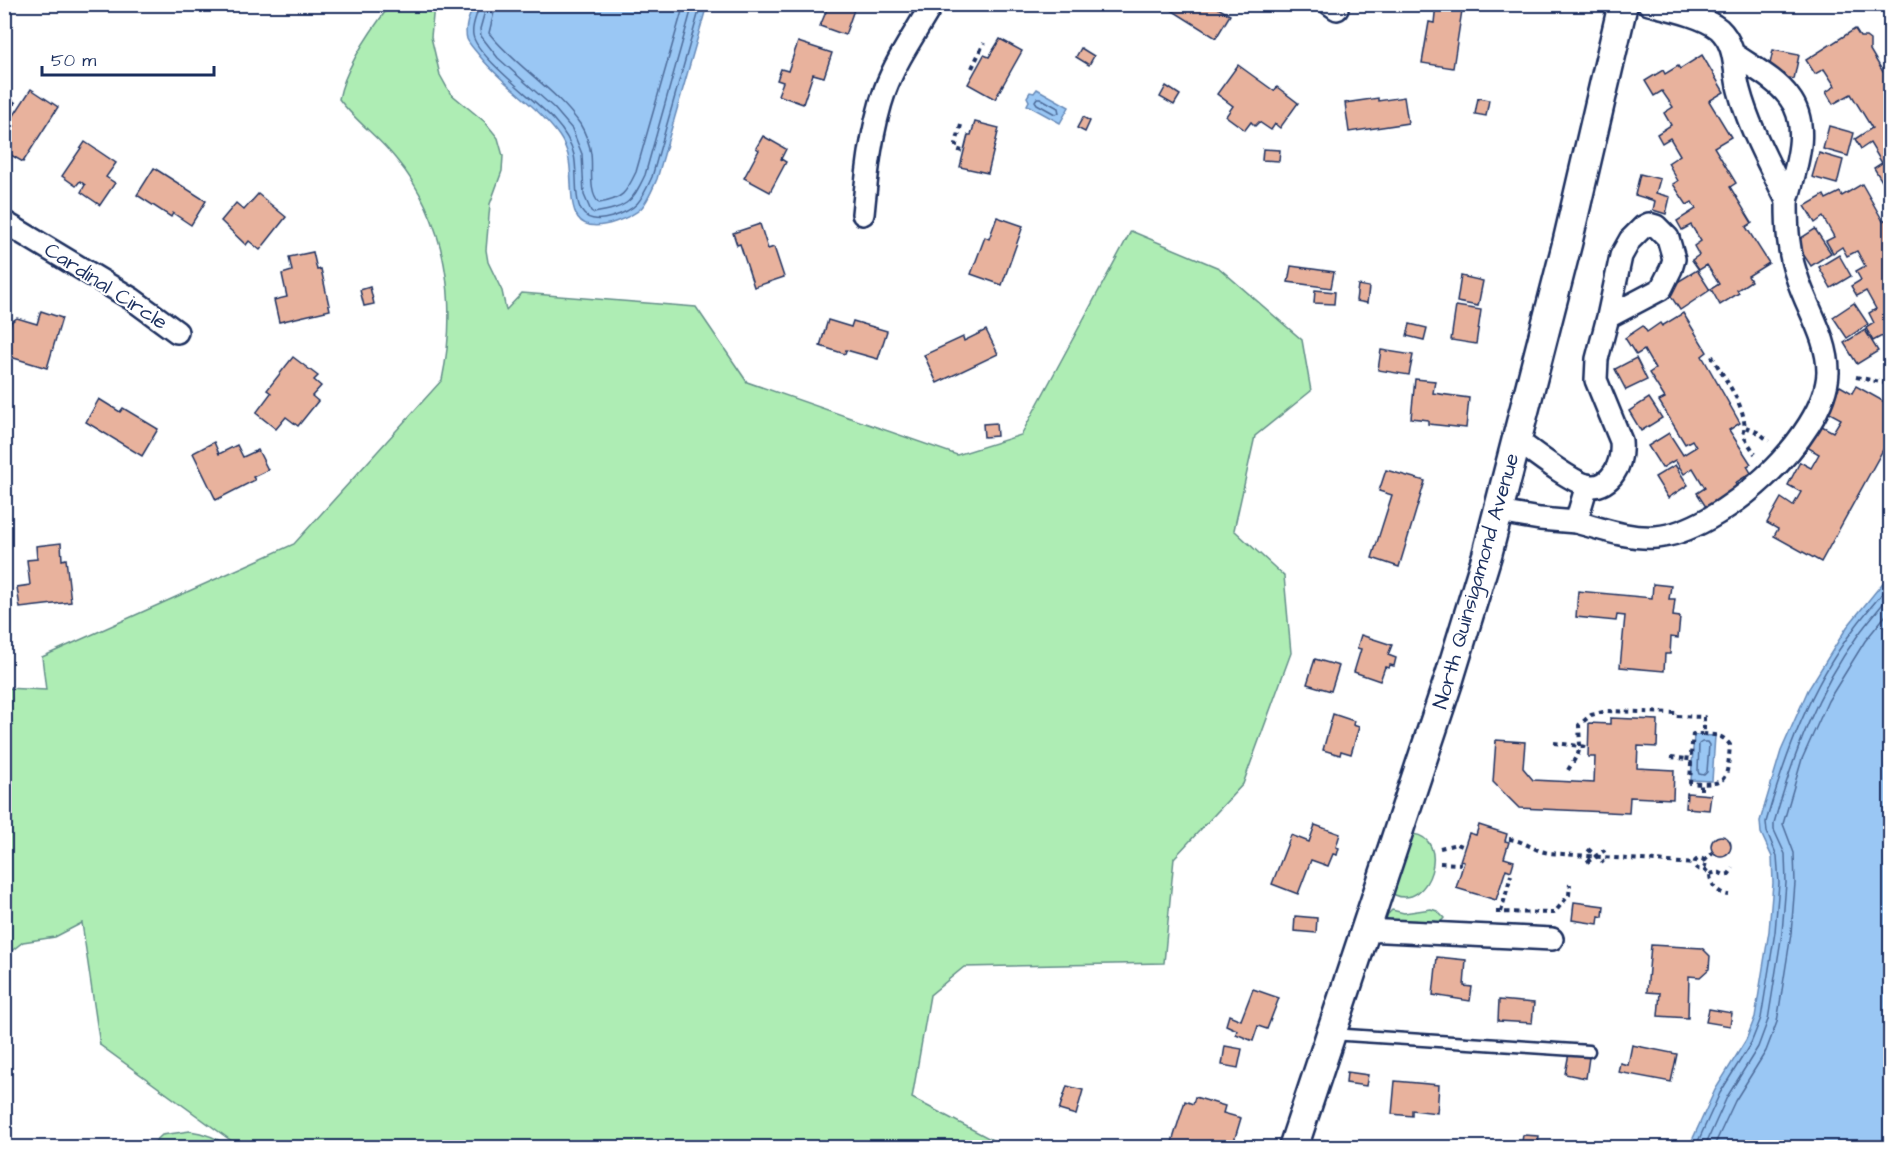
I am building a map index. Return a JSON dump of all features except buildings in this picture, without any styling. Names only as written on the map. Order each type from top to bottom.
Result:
[{"type":"main road","name":"North Quinsigamond Avenue","points":[[1293,1148],[1449,679],[1499,512],[1623,4]]},
{"type":"street","points":[[863,214],[870,154],[885,89],[932,4]]},
{"type":"street","points":[[1499,512],[1576,522],[1631,536],[1658,537],[1682,530],[1725,508],[1759,484],[1786,455],[1818,409],[1828,375],[1827,351],[1797,278],[1786,229],[1787,201],[1799,157],[1800,135],[1796,110],[1787,94],[1734,54],[1719,30],[1684,14],[1649,4]]},
{"type":"street","points":[[1734,54],[1739,89],[1757,138],[1787,201]]},
{"type":"street","name":"Cardinal Circle","points":[[4,222],[132,299],[177,332]]},
{"type":"street","points":[[1518,441],[1574,479],[1587,485],[1599,484],[1612,476],[1617,469],[1622,452],[1621,441],[1596,380],[1596,359],[1608,317]]},
{"type":"street","points":[[1576,522],[1587,485]]},
{"type":"street","points":[[1364,930],[1552,939]]},
{"type":"lane","points":[[1331,1034],[1589,1051]]},
{"type":"path","points":[[972,68],[984,43]]},
{"type":"path","points":[[4,98],[19,106]]},
{"type":"path","points":[[961,125],[956,149],[962,151]]},
{"type":"path","points":[[1712,356],[1744,416],[1746,427],[1743,435],[1755,454]]},
{"type":"path","points":[[1856,377],[1890,384]]},
{"type":"path","points":[[1746,427],[1760,433],[1786,455]]},
{"type":"path","points":[[1568,770],[1578,754],[1580,725],[1591,716],[1617,710],[1704,717],[1704,734]]},
{"type":"path","points":[[1693,734],[1704,734],[1719,735],[1725,738],[1730,745],[1728,773],[1721,782],[1713,785],[1690,783],[1691,763],[1687,763],[1687,759],[1688,754],[1691,754],[1693,734]]},
{"type":"path","points":[[1554,743],[1588,747]]},
{"type":"path","points":[[1671,757],[1687,759]]},
{"type":"path","points":[[1701,784],[1701,790]]},
{"type":"path","points":[[1509,838],[1527,843],[1531,849],[1539,851],[1695,864]]},
{"type":"path","points":[[1440,848],[1457,844],[1465,847]]},
{"type":"path","points":[[1588,849],[1604,863]]},
{"type":"path","points":[[1587,862],[1605,850]]},
{"type":"path","points":[[1704,861],[1713,853]]},
{"type":"path","points":[[1695,864],[1698,859],[1704,861]]},
{"type":"path","points":[[1704,861],[1706,864],[1704,869]]},
{"type":"path","points":[[1440,863],[1461,864]]},
{"type":"path","points":[[1695,864],[1698,869],[1704,869],[1710,874],[1710,879],[1718,890],[1729,895]]},
{"type":"path","points":[[1710,874],[1718,872],[1724,875],[1729,874],[1733,868]]},
{"type":"path","points":[[1511,875],[1498,912],[1554,913],[1569,895],[1570,884]]},
{"type":"green space","points":[[391,4],[434,5],[431,37],[440,75],[450,93],[485,122],[498,138],[503,156],[502,171],[490,204],[486,250],[488,262],[502,291],[506,310],[522,293],[696,307],[747,382],[957,455],[1021,435],[1131,231],[1219,268],[1302,340],[1311,391],[1255,436],[1234,530],[1284,576],[1291,653],[1243,784],[1174,858],[1164,963],[964,967],[930,995],[912,1098],[998,1143],[1145,1144],[1151,1147],[240,1147],[100,1045],[82,923],[55,937],[23,942],[5,956],[5,688],[46,690],[42,657],[294,544],[442,380],[449,322],[448,293],[437,236],[427,209],[413,183],[396,159],[339,99],[353,62],[367,37]]},
{"type":"green space","points":[[1413,834],[1425,838],[1431,847],[1433,859],[1431,872],[1426,883],[1418,892],[1407,897],[1395,895],[1393,891]]},
{"type":"green space","points":[[1431,909],[1444,918],[1439,924],[1386,922],[1387,915],[1392,910],[1404,913]]},
{"type":"green space","points":[[190,1131],[211,1136],[230,1147],[149,1147],[162,1135]]},
{"type":"water","points":[[475,5],[707,5],[657,179],[646,202],[638,211],[615,222],[597,226],[585,224],[578,217],[574,207],[568,155],[562,140],[538,112],[502,80],[468,41],[467,26]]},
{"type":"water","points":[[1037,89],[1069,107],[1060,123],[1027,105],[1030,92],[1034,93]]},
{"type":"water","points":[[1890,574],[1890,1147],[1689,1147],[1715,1090],[1746,1040],[1755,1017],[1769,931],[1773,883],[1772,857],[1761,833],[1760,821],[1781,751],[1808,690],[1847,627]]},
{"type":"water","points":[[1694,735],[1715,736],[1712,781],[1691,780]]}]
